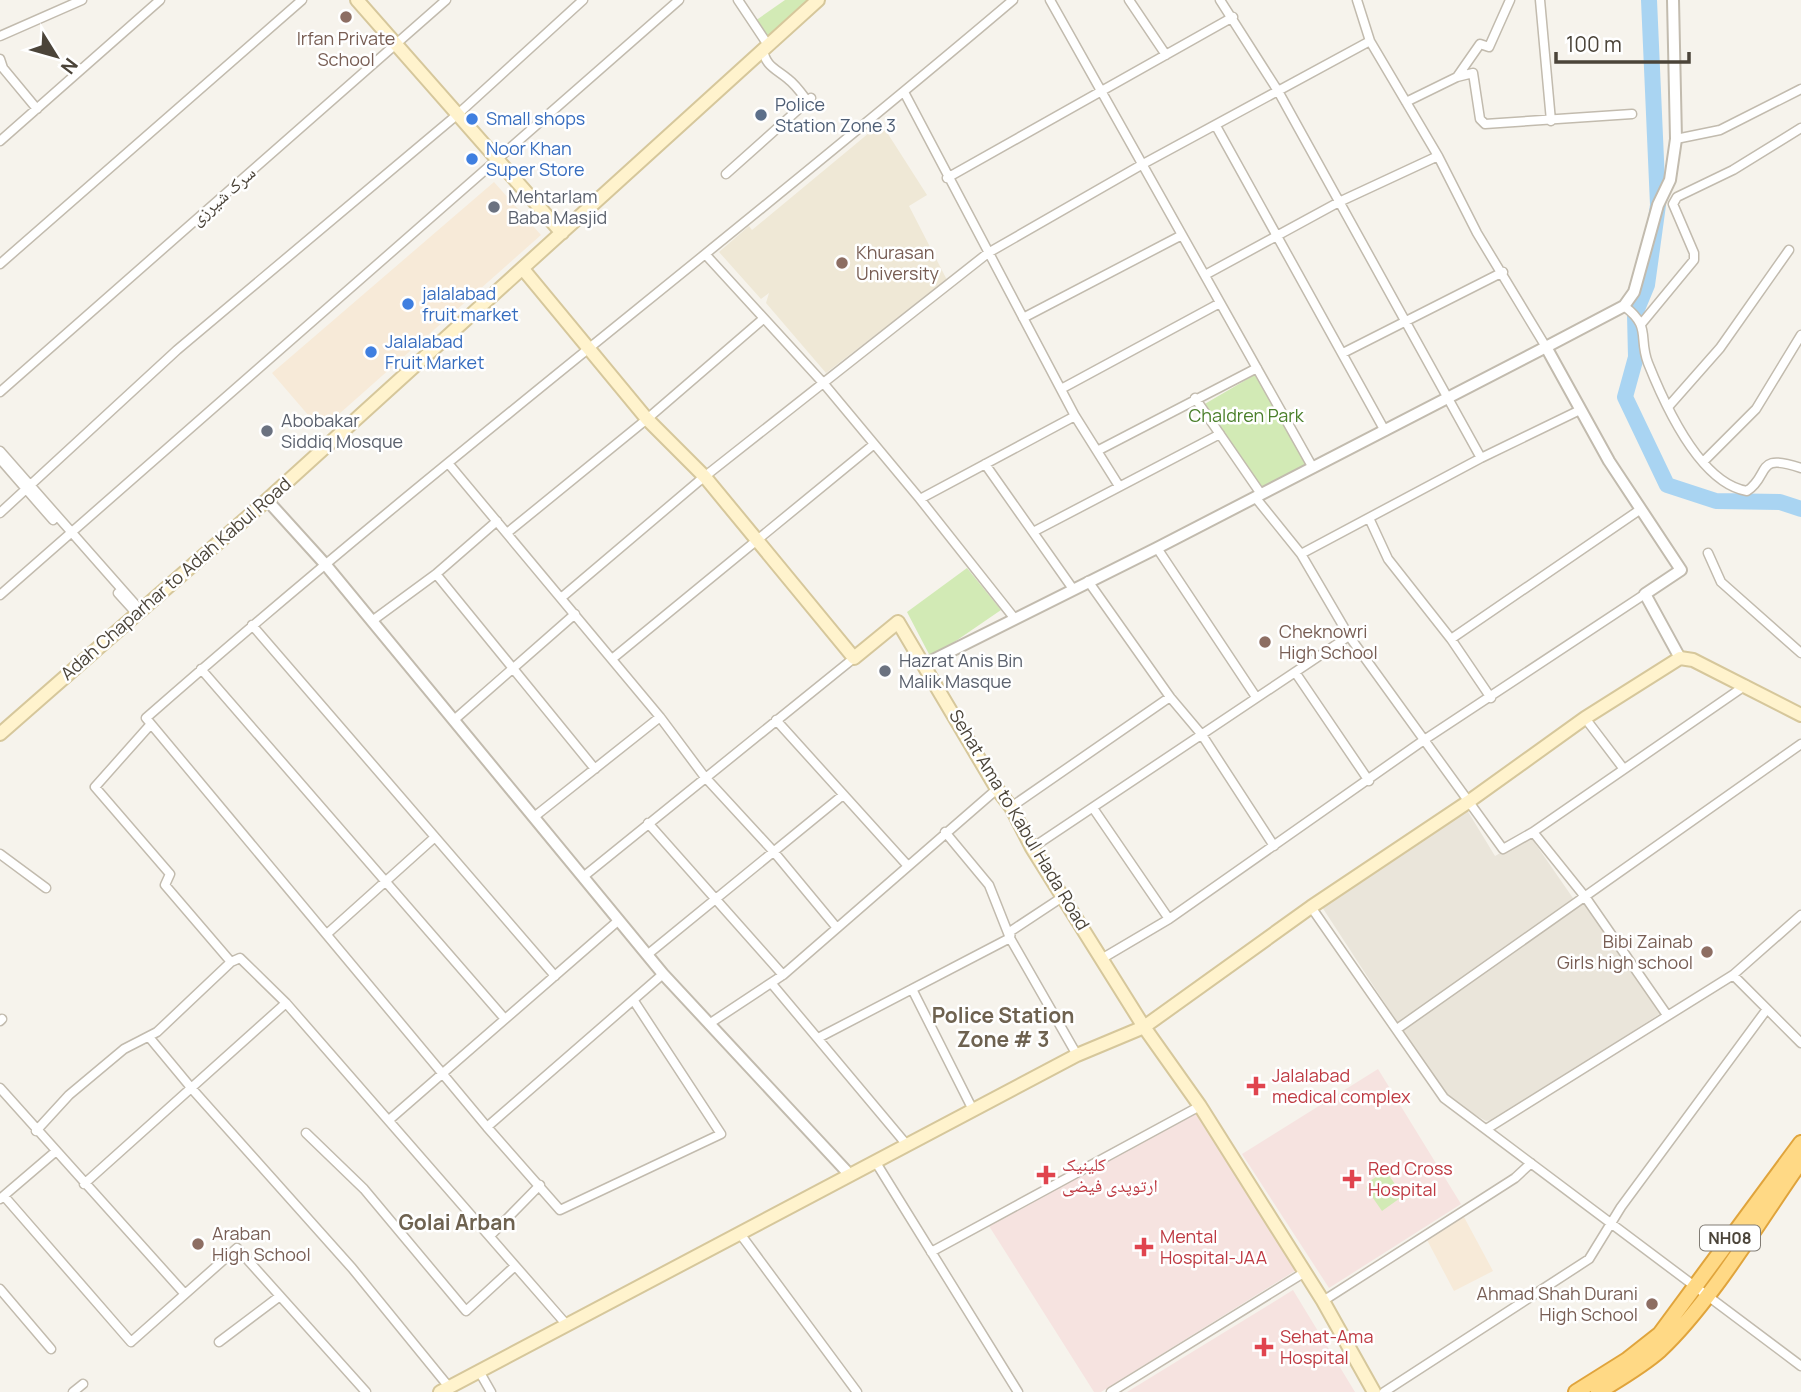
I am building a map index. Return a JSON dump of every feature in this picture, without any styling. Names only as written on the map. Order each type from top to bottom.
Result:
[{"type":"highway","name":"NH08","points":[[1576,1392],[1627,1360],[1660,1334],[1801,1143]]},
{"type":"highway","name":"NH08","points":[[1598,1392],[1659,1351],[1707,1293],[1801,1161]]},
{"type":"main road","points":[[357,0],[562,233]]},
{"type":"main road","name":"Adah Chaparhar to Adah Kabul Road","points":[[0,734],[267,500],[818,0]]},
{"type":"main road","points":[[523,269],[648,419],[705,477],[854,658]]},
{"type":"main road","name":"Sehat Ama to Kabul Hada Road","points":[[854,658],[898,622],[997,789],[1011,807],[1032,848],[1144,1027],[1200,1106],[1305,1272],[1374,1392]]},
{"type":"main road","points":[[445,1390],[648,1280],[741,1235],[1077,1055],[1144,1027],[1311,907],[1468,802],[1585,718],[1680,658],[1693,660],[1801,715]]},
{"type":"street","points":[[0,36],[82,0]]},
{"type":"street","points":[[0,141],[160,0]]},
{"type":"street","points":[[0,264],[302,0]]},
{"type":"street","name":"سرک شیرزی","points":[[0,392],[446,0]]},
{"type":"street","points":[[0,513],[177,350],[458,114],[583,0]]},
{"type":"street","points":[[0,595],[679,0]]},
{"type":"street","points":[[726,174],[810,100],[789,79],[774,71],[764,58],[765,47],[738,0]]},
{"type":"street","points":[[634,1001],[721,1134],[560,1210],[487,1127],[328,933],[146,718],[325,564],[706,255],[1013,0]]},
{"type":"street","points":[[1050,0],[1313,468]]},
{"type":"street","points":[[1129,0],[1166,55]]},
{"type":"street","points":[[1220,0],[1278,91],[1481,458]]},
{"type":"street","points":[[1103,958],[1169,919],[1424,740],[1681,570],[1580,410],[1503,272],[1477,233],[1438,156],[1370,41],[1355,2],[1357,0]]},
{"type":"street","points":[[1457,77],[1480,44],[1489,47],[1510,0]]},
{"type":"street","points":[[1540,0],[1551,121]]},
{"type":"street","points":[[925,664],[1448,400],[1624,306],[1634,292],[1658,205],[1670,180],[1676,139],[1673,0]]},
{"type":"street","points":[[947,178],[1233,17]]},
{"type":"street","points":[[561,598],[705,477],[825,385],[988,253],[1143,164],[1370,41]]},
{"type":"street","points":[[0,59],[3,68],[37,109]]},
{"type":"street","points":[[1406,102],[1457,77],[1473,73],[1480,119],[1485,124],[1632,114]]},
{"type":"street","points":[[1676,139],[1720,130],[1801,89]]},
{"type":"street","points":[[904,92],[947,178],[1075,416],[1119,485]]},
{"type":"street","points":[[1216,126],[1385,431]]},
{"type":"street","points":[[1642,323],[1694,260],[1675,201],[1733,170],[1801,128]]},
{"type":"street","points":[[1205,275],[1339,202],[1438,156]]},
{"type":"street","points":[[1023,318],[1182,235]]},
{"type":"street","points":[[1668,407],[1720,348],[1789,250]]},
{"type":"street","points":[[706,255],[825,385],[1015,619]]},
{"type":"street","points":[[1343,353],[1503,272]]},
{"type":"street","points":[[1061,389],[1220,303]]},
{"type":"street","points":[[1624,306],[1642,323],[1648,363],[1668,407],[1712,472],[1747,491],[1761,470],[1770,464],[1783,462],[1801,468]]},
{"type":"street","points":[[507,533],[648,419],[763,319]]},
{"type":"street","points":[[1703,462],[1756,409],[1801,335]]},
{"type":"street","points":[[1097,452],[1195,398],[1257,368]]},
{"type":"street","points":[[1195,398],[1258,496],[1301,554],[1349,636],[1503,849],[1533,832],[1746,685]]},
{"type":"street","points":[[1301,554],[1481,458],[1580,410]]},
{"type":"street","points":[[920,499],[1075,416]]},
{"type":"street","points":[[1033,532],[1220,434]]},
{"type":"street","points":[[612,659],[873,445]]},
{"type":"street","points":[[0,451],[139,613]]},
{"type":"street","points":[[0,459],[29,488]]},
{"type":"street","points":[[448,463],[660,717],[704,776],[774,852],[837,928]]},
{"type":"street","points":[[985,464],[1073,589]]},
{"type":"street","points":[[267,500],[325,564],[663,974],[850,1175]]},
{"type":"street","points":[[1451,639],[1641,509]]},
{"type":"street","points":[[1368,518],[1388,559],[1451,639],[1491,698]]},
{"type":"street","points":[[372,621],[436,574],[497,521]]},
{"type":"street","points":[[1157,548],[1256,697]]},
{"type":"street","points":[[1708,553],[1721,582],[1801,653]]},
{"type":"street","points":[[436,574],[595,769]]},
{"type":"street","points":[[1088,581],[1170,697],[1202,735],[1274,846]]},
{"type":"street","points":[[1645,594],[1680,658]]},
{"type":"street","points":[[454,720],[575,614]]},
{"type":"street","points":[[252,625],[555,976]]},
{"type":"street","points":[[1032,848],[1349,636]]},
{"type":"street","points":[[583,877],[704,776],[854,658]]},
{"type":"street","points":[[201,669],[505,1019]]},
{"type":"street","points":[[1295,671],[1368,781]]},
{"type":"street","points":[[1011,807],[1170,697]]},
{"type":"street","points":[[534,817],[660,717]]},
{"type":"street","points":[[1585,718],[1623,768]]},
{"type":"street","points":[[776,720],[908,866]]},
{"type":"street","points":[[151,724],[95,787],[170,874],[165,884],[231,962]]},
{"type":"street","points":[[1398,1029],[1801,744]]},
{"type":"street","points":[[709,1024],[772,984],[997,789]]},
{"type":"street","points":[[647,955],[843,795]]},
{"type":"street","points":[[1093,808],[1169,919]]},
{"type":"street","points":[[648,823],[783,975]]},
{"type":"street","points":[[945,832],[989,885],[1010,938],[1077,1055]]},
{"type":"street","points":[[1533,832],[1586,898],[1667,1015]]},
{"type":"street","points":[[328,933],[435,837]]},
{"type":"street","points":[[0,854],[46,888]]},
{"type":"street","points":[[1010,938],[1011,931],[1064,896]]},
{"type":"street","points":[[1311,907],[1444,1098],[1488,1128],[1693,1287],[1707,1293],[1801,1366]]},
{"type":"street","points":[[1488,1128],[1733,975],[1801,915]]},
{"type":"street","points":[[389,1120],[619,920]]},
{"type":"street","points":[[820,1037],[1010,938]]},
{"type":"street","points":[[36,1131],[69,1095],[124,1049],[149,1037],[231,962],[237,958],[243,960],[286,1003],[566,1324]]},
{"type":"street","points":[[487,1127],[663,974]]},
{"type":"street","points":[[1733,975],[1801,1042]]},
{"type":"street","points":[[772,984],[820,1037],[907,1145]]},
{"type":"street","points":[[912,989],[973,1110]]},
{"type":"street","points":[[84,1184],[286,1003]]},
{"type":"street","points":[[1384,1392],[1579,1269],[1589,1259],[1767,1009]]},
{"type":"street","points":[[149,1037],[192,1090],[352,1268],[445,1390]]},
{"type":"street","points":[[0,1088],[184,1293]]},
{"type":"street","points":[[931,1252],[1200,1106]]},
{"type":"street","points":[[306,1133],[364,1189],[466,1311],[515,1266]]},
{"type":"street","points":[[55,1152],[2,1197],[131,1342],[237,1248],[366,1392]]},
{"type":"street","points":[[875,1161],[1018,1392]]},
{"type":"street","points":[[1323,1301],[1516,1178],[1531,1163]]},
{"type":"street","points":[[489,1236],[540,1185]]},
{"type":"street","points":[[741,1235],[858,1392]]},
{"type":"street","points":[[1111,1392],[1305,1272]]},
{"type":"street","points":[[0,1289],[51,1349]]},
{"type":"street","points":[[219,1342],[280,1296]]},
{"type":"street","points":[[479,1371],[491,1392]]},
{"type":"street","points":[[73,1392],[83,1384]]},
{"type":"shaded area","name":"Khurasan University","points":[[881,123],[927,195],[909,206],[947,280],[826,373],[766,303],[769,293],[761,299],[719,252],[749,226],[752,230]]},
{"type":"shaded area","name":"jalalabad fruit market","points":[[494,182],[541,235],[321,430],[272,373]]},
{"type":"shaded area","points":[[1467,810],[1495,856],[1530,836],[1575,901],[1399,1025],[1322,907]]},
{"type":"shaded area","points":[[1586,902],[1661,1013],[1497,1119],[1486,1121],[1447,1099],[1401,1030]]},
{"type":"shaded area","name":"Red Cross Hospital","points":[[1378,1069],[1461,1204],[1329,1288],[1242,1154]]},
{"type":"shaded area","name":"Mental Hospital-JAA","points":[[1200,1106],[1298,1269],[1101,1392],[1094,1392],[989,1226]]},
{"type":"shaded area","points":[[1464,1217],[1493,1271],[1454,1291],[1426,1238]]},
{"type":"shaded area","name":"Sehat-Ama Hospital","points":[[1293,1290],[1355,1392],[1127,1392],[1272,1303]]},
{"type":"green space","points":[[785,0],[811,0],[767,38],[755,21]]},
{"type":"green space","name":"Chaldren Park","points":[[1256,374],[1309,464],[1260,488],[1203,405]]},
{"type":"green space","points":[[967,568],[1001,610],[931,658],[907,612]]},
{"type":"green space","points":[[1386,1171],[1403,1196],[1382,1211],[1366,1188],[1368,1182]]},
{"type":"waterway","points":[[1649,0],[1658,205],[1647,285],[1635,314],[1636,357],[1625,397],[1667,485],[1716,501],[1780,502],[1801,509]]},
{"type":"place","name":"Irfan Private School","points":[[346,17]]},
{"type":"place","name":"Police Station Zone 3","points":[[761,115]]},
{"type":"place","name":"Small shops","points":[[472,119]]},
{"type":"place","name":"Noor Khan Super Store","points":[[472,159]]},
{"type":"place","name":"Mehtarlam Baba Masjid","points":[[494,207]]},
{"type":"place","name":"Khurasan University","points":[[842,263]]},
{"type":"place","name":"jalalabad fruit market","points":[[408,304]]},
{"type":"place","name":"Jalalabad Fruit Market","points":[[371,352]]},
{"type":"place","name":"Abobakar Siddiq Mosque","points":[[267,431]]},
{"type":"place","name":"Cheknowri High School","points":[[1265,642]]},
{"type":"place","name":"Hazrat Anis Bin Malik Masque","points":[[885,671]]},
{"type":"place","name":"Bibi Zainab Girls high school","points":[[1707,952]]},
{"type":"place","name":"Jalalabad medical complex","points":[[1256,1086]]},
{"type":"place","name":"کلینیک ارتوپدی فیضی","points":[[1046,1175]]},
{"type":"place","name":"Red Cross Hospital","points":[[1352,1179]]},
{"type":"place","name":"Araban High School","points":[[198,1244]]},
{"type":"place","name":"Mental Hospital-JAA","points":[[1144,1247]]},
{"type":"place","name":"Ahmad Shah Durani High School","points":[[1652,1304]]},
{"type":"place","name":"Sehat-Ama Hospital","points":[[1264,1347]]},
{"type":"district","name":"Police Station Zone # 3","points":[[1003,1028]]},
{"type":"district","name":"Golai Arban","points":[[457,1223]]}]
